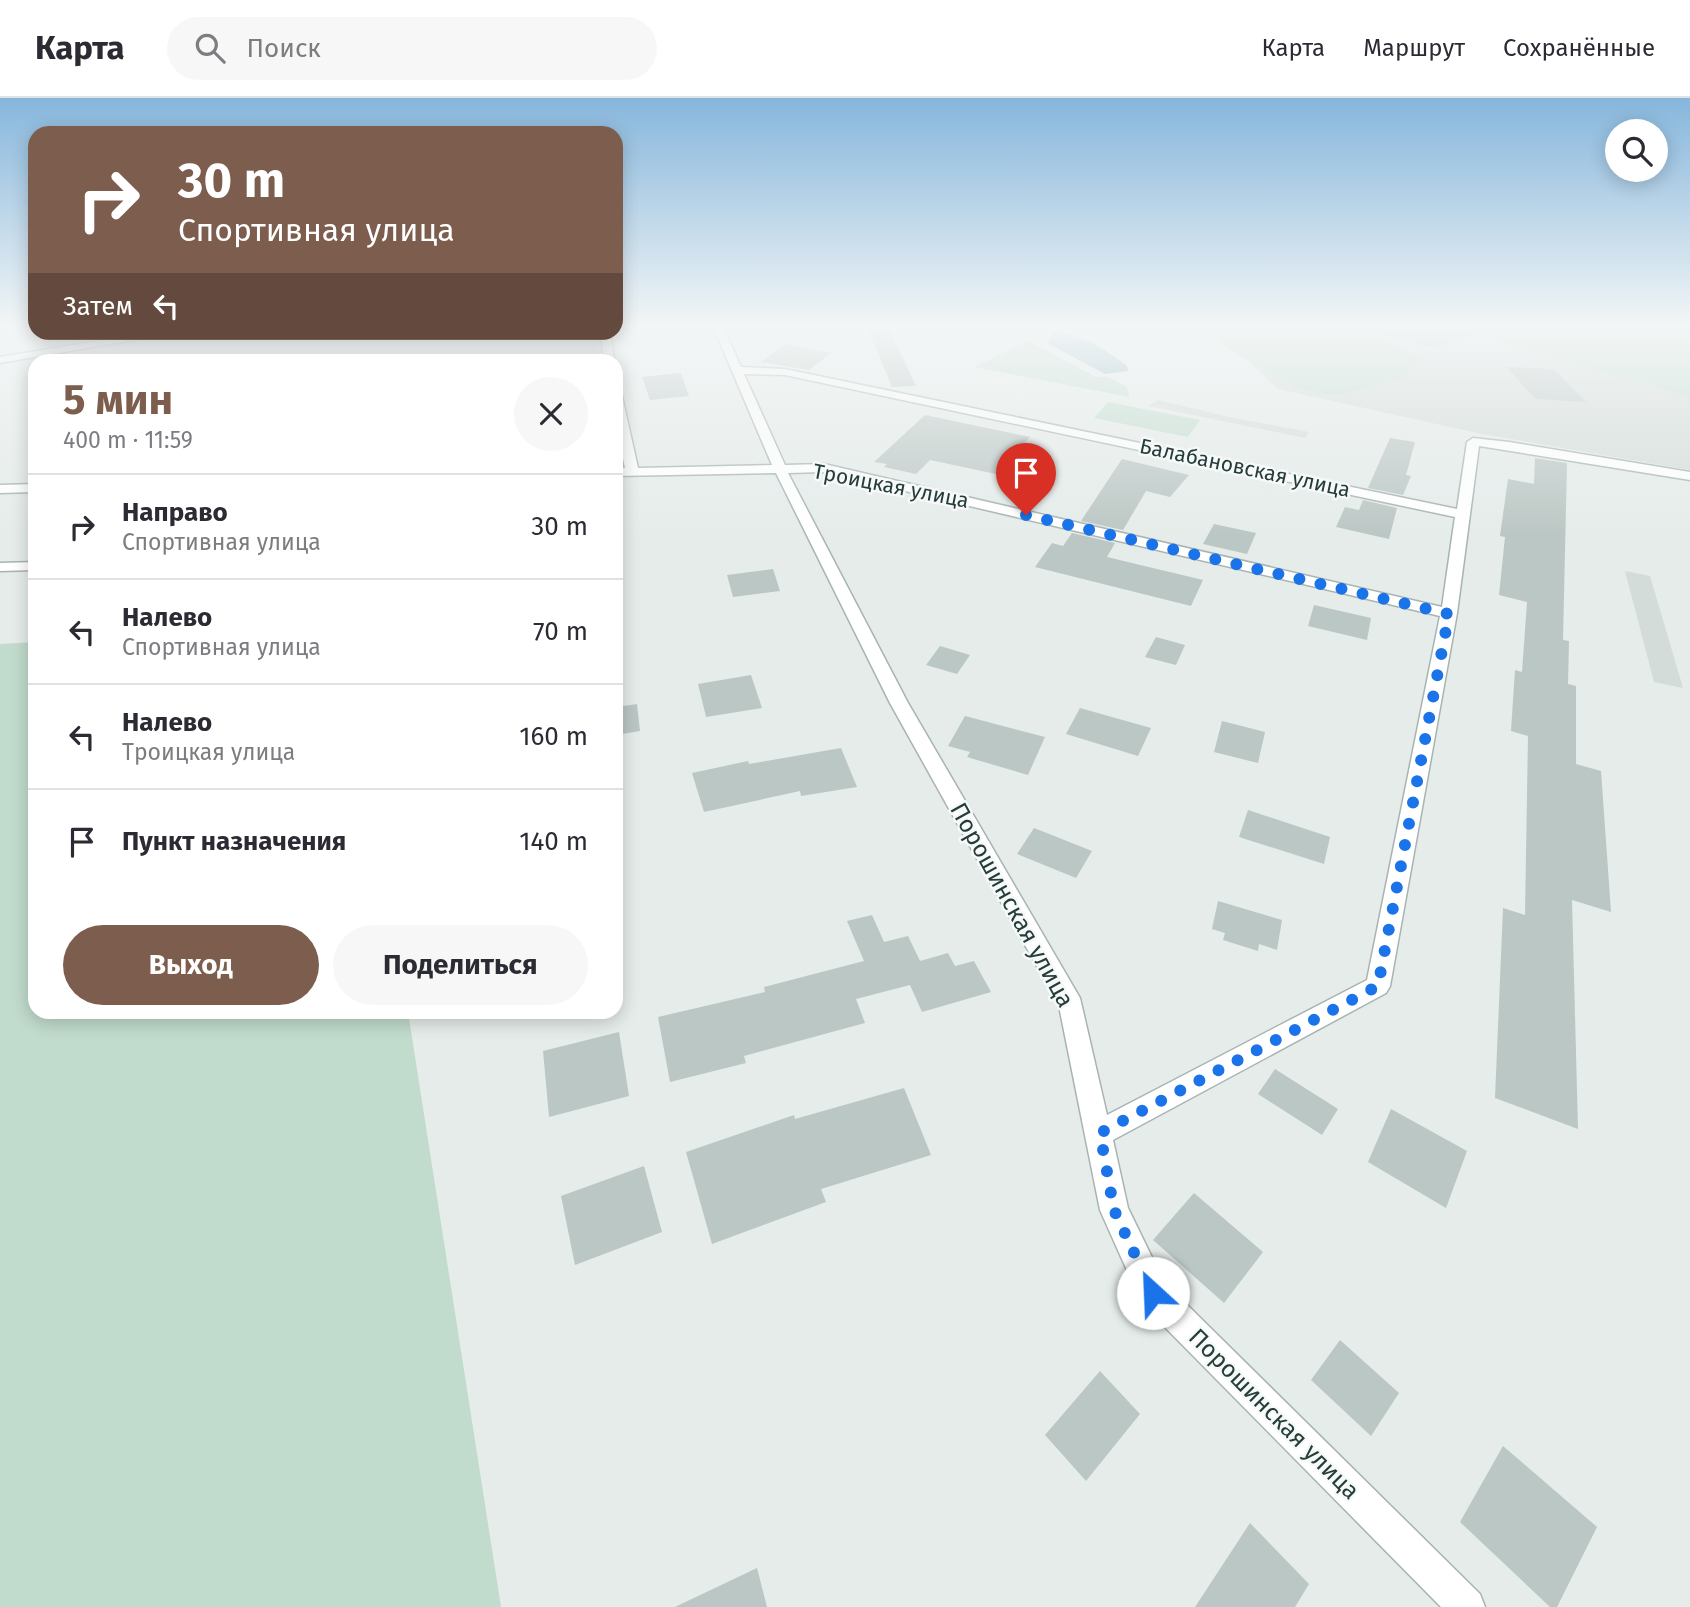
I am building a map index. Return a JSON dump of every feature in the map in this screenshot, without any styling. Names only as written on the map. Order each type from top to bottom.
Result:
[{"type":"street","name":"Порошинская улица","points":[[746,394],[808,529],[899,703],[1071,1005],[1100,1133],[1114,1210],[1153,1293],[1467,1607]]},
{"type":"street","name":"Балабановская улица","points":[[891,394],[1464,515]]},
{"type":"street","points":[[623,429],[632,471]]},
{"type":"street","points":[[1100,1133],[1378,986],[1449,614],[1473,442],[1508,443],[1615,465],[1644,467],[1690,476]]},
{"type":"street","name":"Троицкая улица","points":[[623,472],[824,468],[1449,614]]},
{"type":"street","points":[[0,489],[28,488]]},
{"type":"street","points":[[0,568],[28,566]]},
{"type":"shaded area","points":[[1303,394],[1690,394],[1690,470],[1482,434]]},
{"type":"shaded area","points":[[1158,400],[1309,432],[1305,438],[1149,406]]},
{"type":"shaded area","points":[[1625,571],[1650,576],[1683,688],[1654,682]]},
{"type":"green space","points":[[1108,402],[1200,420],[1188,437],[1094,418]]},
{"type":"green space","points":[[28,642],[28,1019],[409,1019],[501,1607],[0,1607],[0,644]]},
{"type":"building","points":[[648,394],[689,396],[650,400]]},
{"type":"building","points":[[1532,394],[1579,394],[1586,402],[1536,399]]},
{"type":"building","points":[[925,415],[1030,437],[996,474],[930,460],[916,474],[874,462]]},
{"type":"building","points":[[1390,438],[1415,442],[1406,475],[1411,476],[1403,495],[1368,488]]},
{"type":"building","points":[[1535,458],[1567,463],[1563,640],[1569,641],[1568,684],[1576,686],[1576,764],[1601,771],[1611,912],[1572,900],[1578,1129],[1495,1098],[1503,908],[1525,915],[1528,736],[1511,731],[1515,670],[1522,672],[1527,602],[1499,595],[1505,537],[1500,536],[1508,479],[1534,484]]},
{"type":"building","points":[[1122,459],[1189,475],[1170,497],[1146,491],[1123,530],[1081,521]]},
{"type":"building","points":[[1363,500],[1397,508],[1389,539],[1336,527],[1345,507],[1359,510]]},
{"type":"building","points":[[1214,524],[1256,533],[1247,554],[1203,544]]},
{"type":"building","points":[[1072,533],[1115,543],[1107,557],[1203,580],[1191,606],[1035,567],[1052,543],[1063,546]]},
{"type":"building","points":[[773,569],[780,591],[733,597],[727,575]]},
{"type":"building","points":[[1314,605],[1371,618],[1367,640],[1308,626]]},
{"type":"building","points":[[1156,637],[1185,645],[1176,665],[1145,657]]},
{"type":"building","points":[[940,646],[970,655],[957,674],[926,665]]},
{"type":"building","points":[[751,675],[762,708],[706,717],[698,684]]},
{"type":"building","points":[[637,704],[640,731],[623,734],[623,706]]},
{"type":"building","points":[[1080,708],[1151,728],[1138,756],[1066,734]]},
{"type":"building","points":[[965,716],[1045,737],[1028,775],[967,757],[970,752],[948,746]]},
{"type":"building","points":[[1222,721],[1265,732],[1258,763],[1214,752]]},
{"type":"building","points":[[841,748],[857,787],[801,796],[800,791],[704,812],[692,773],[748,761],[749,764]]},
{"type":"building","points":[[1248,810],[1330,837],[1324,864],[1239,837]]},
{"type":"building","points":[[1034,828],[1092,851],[1076,878],[1017,854]]},
{"type":"building","points":[[1218,901],[1282,920],[1277,950],[1259,944],[1258,951],[1223,940],[1225,933],[1212,929]]},
{"type":"building","points":[[872,915],[884,942],[908,936],[920,961],[948,953],[955,966],[974,961],[991,992],[922,1012],[910,985],[856,999],[865,1023],[744,1056],[746,1063],[670,1082],[658,1017],[765,992],[764,987],[864,961],[847,921]]},
{"type":"building","points":[[619,1032],[629,1096],[549,1117],[543,1051]]},
{"type":"building","points":[[1275,1069],[1338,1109],[1322,1135],[1258,1094]]},
{"type":"building","points":[[904,1088],[931,1155],[821,1189],[826,1202],[712,1244],[686,1152],[794,1115],[795,1119]]},
{"type":"building","points":[[1391,1109],[1467,1151],[1446,1208],[1368,1162]]},
{"type":"building","points":[[644,1166],[662,1232],[575,1265],[561,1196]]},
{"type":"building","points":[[1194,1193],[1263,1252],[1224,1303],[1153,1240]]},
{"type":"building","points":[[1340,1340],[1399,1393],[1371,1436],[1311,1380]]},
{"type":"building","points":[[1100,1371],[1140,1414],[1086,1481],[1045,1435]]},
{"type":"building","points":[[1503,1446],[1597,1527],[1557,1607],[1550,1607],[1460,1522]]},
{"type":"building","points":[[1250,1523],[1309,1584],[1295,1607],[1195,1607]]},
{"type":"building","points":[[757,1568],[767,1607],[675,1607]]},
{"type":"route","points":[[1026,515],[1449,614],[1378,986],[1100,1133],[1114,1210],[1153,1293]]}]
